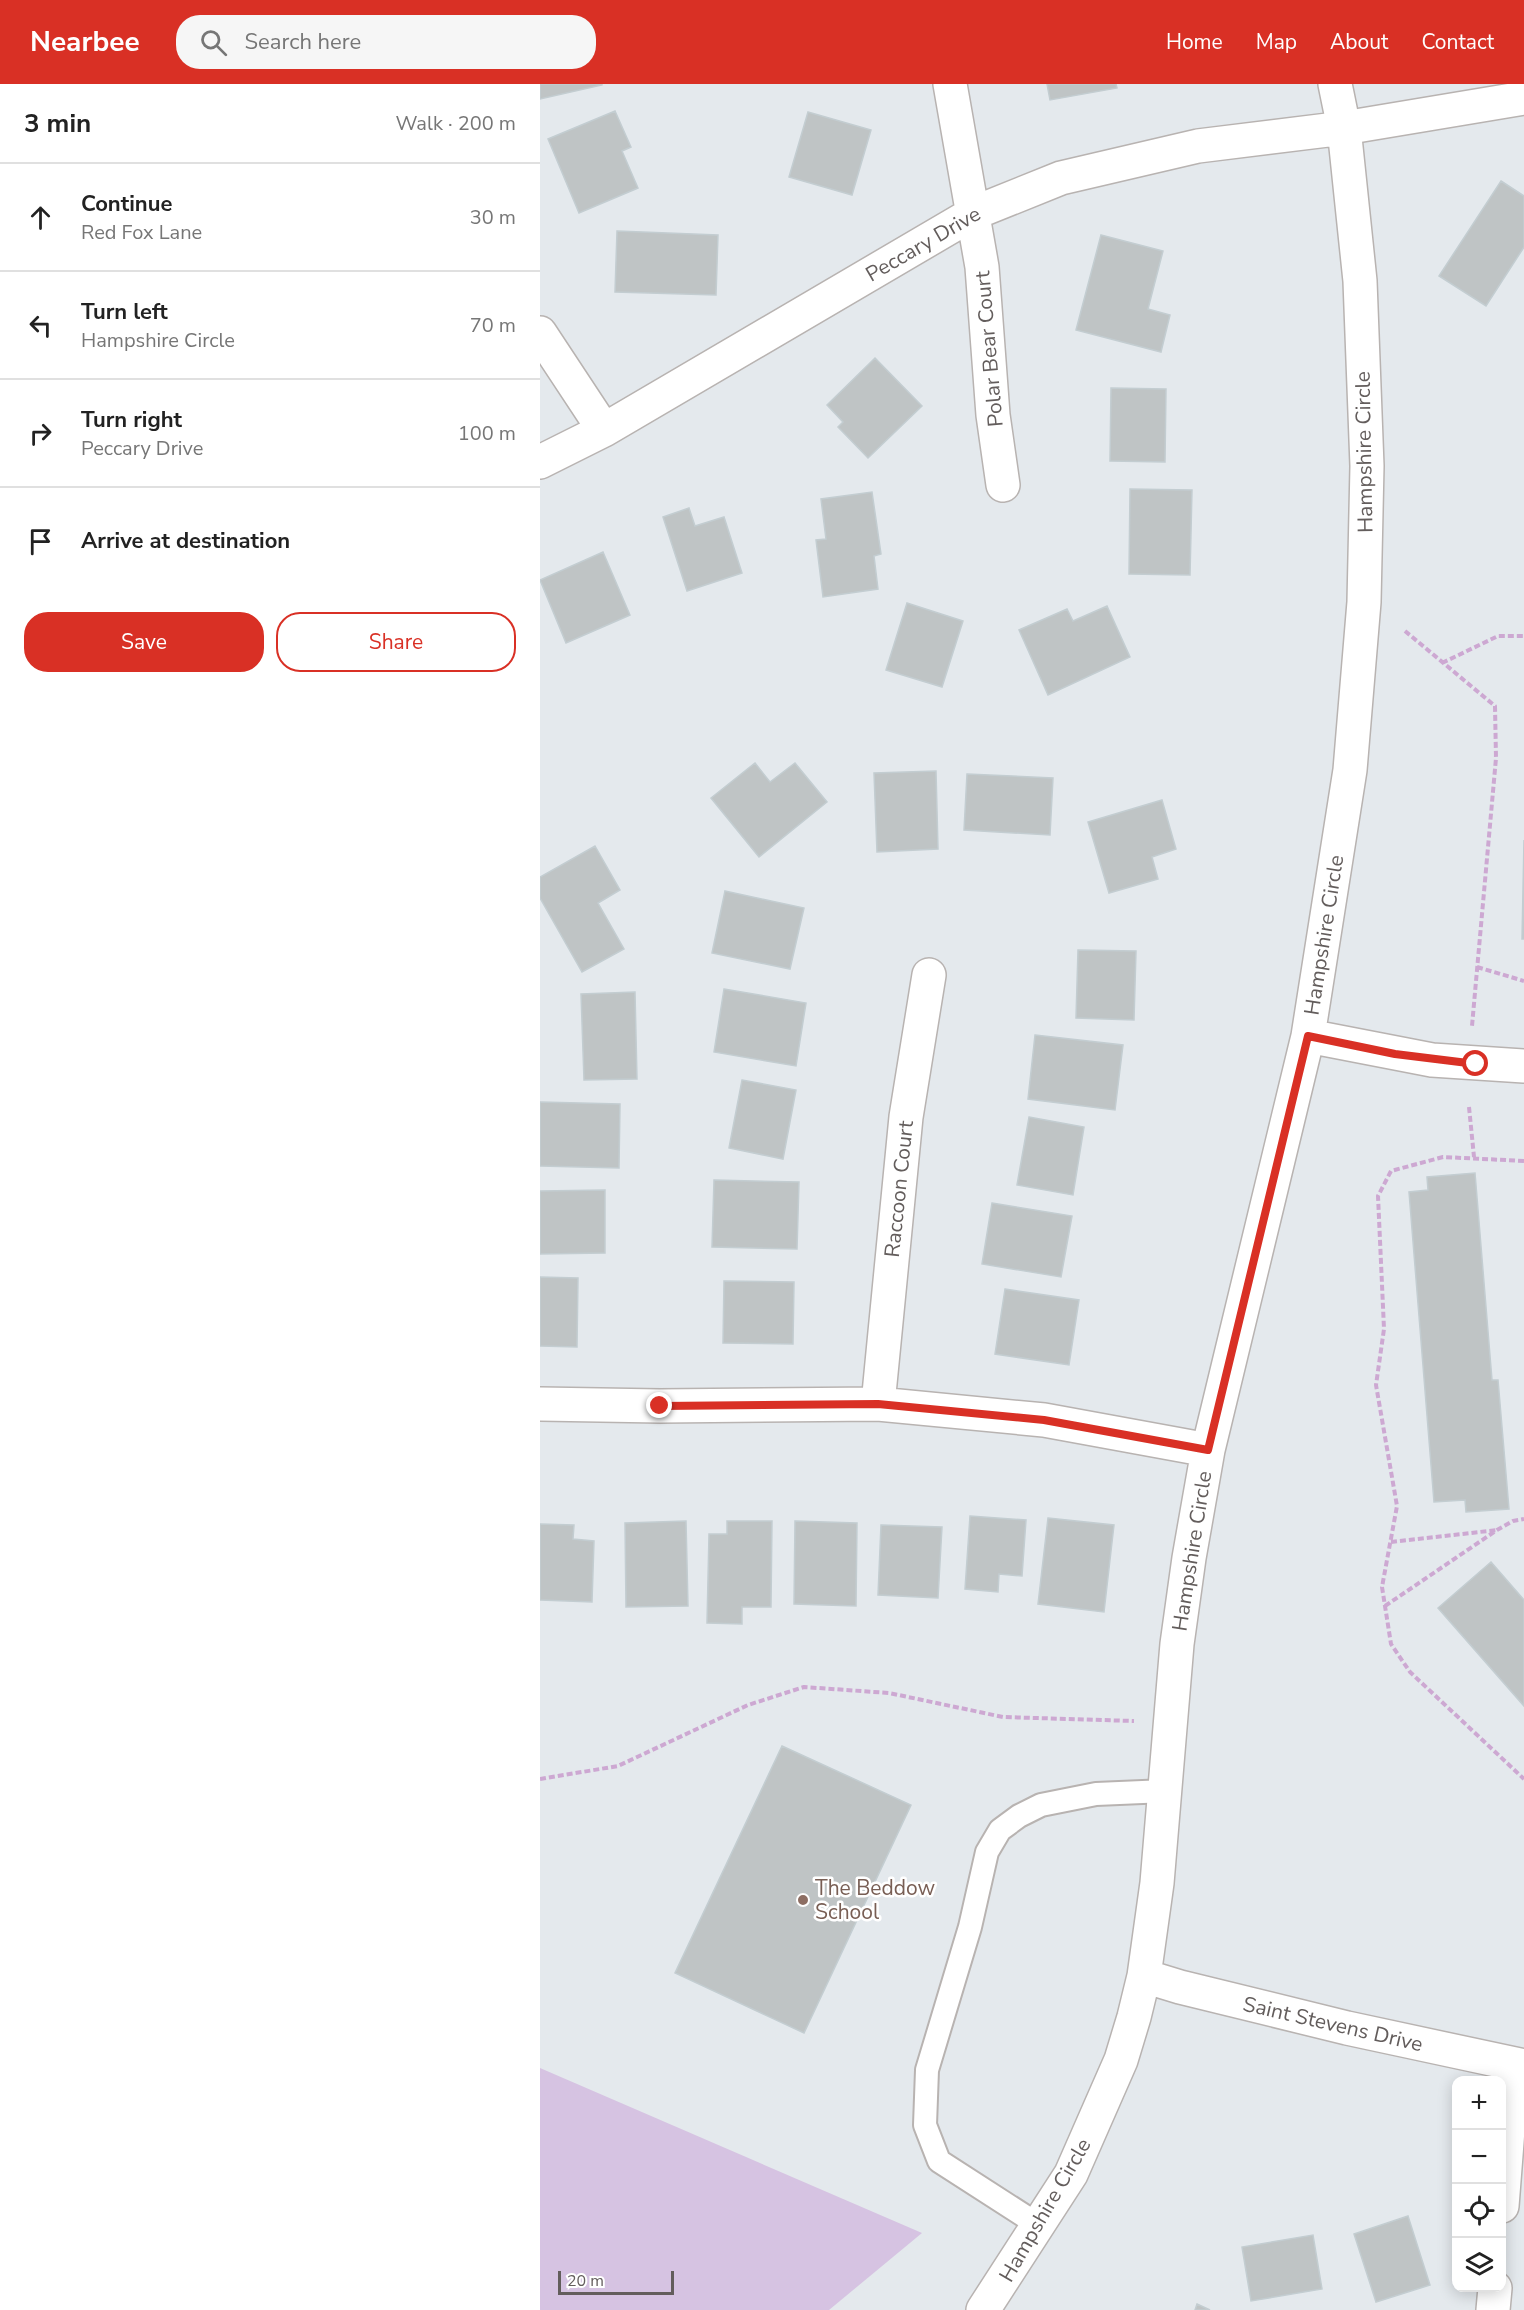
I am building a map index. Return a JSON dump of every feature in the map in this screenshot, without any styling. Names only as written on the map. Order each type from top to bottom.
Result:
[{"type":"street","name":"Polar Bear Court","points":[[950,84],[982,267],[993,415],[1003,485]]},
{"type":"street","name":"Hampshire Circle","points":[[983,2310],[1040,2226],[1071,2174],[1098,2117],[1121,2060],[1144,1976],[1166,1791],[1177,1644],[1208,1450],[1308,1036],[1350,770],[1364,602],[1367,466],[1361,315],[1344,128],[1335,84]]},
{"type":"street","name":"Peccary Drive","points":[[540,462],[604,430],[974,213],[1061,178],[1132,160],[1249,139],[1344,128],[1524,98]]},
{"type":"street","points":[[540,333],[604,430]]},
{"type":"street","name":"Raccoon Court","points":[[878,1404],[906,1117],[929,975]]},
{"type":"street","points":[[1308,1036],[1432,1060],[1524,1066]]},
{"type":"street","points":[[540,1404],[660,1406],[878,1404],[1044,1420],[1208,1450]]},
{"type":"street","name":"Saint Stevens Drive","points":[[1144,1976],[1180,1988],[1347,2028],[1520,2065]]},
{"type":"street","points":[[1504,2184],[1510,2103],[1520,2065]]},
{"type":"street","points":[[1493,2310],[1495,2292]]},
{"type":"lane","points":[[1040,2226],[939,2161],[925,2125],[927,2070],[970,1927],[987,1852],[1000,1830],[1019,1816],[1041,1805],[1096,1794],[1166,1791]]},
{"type":"path","points":[[1405,632],[1495,706],[1496,758],[1472,1031]]},
{"type":"path","points":[[1442,663],[1498,636],[1524,636]]},
{"type":"path","points":[[1477,968],[1524,981]]},
{"type":"path","points":[[1469,1107],[1474,1157]]},
{"type":"path","points":[[1524,1161],[1443,1157],[1391,1172],[1378,1196],[1384,1329],[1376,1385],[1397,1506],[1382,1587],[1391,1644],[1410,1672],[1524,1779]]},
{"type":"path","points":[[1385,1606],[1497,1530],[1513,1521],[1524,1519]]},
{"type":"path","points":[[1390,1542],[1497,1530]]},
{"type":"path","points":[[540,1779],[618,1766],[748,1705],[804,1687],[889,1693],[1003,1717],[1171,1721]]},
{"type":"shaded area","points":[[540,2068],[922,2233],[829,2310],[540,2310]]},
{"type":"building","points":[[540,84],[602,84],[602,85],[540,99]]},
{"type":"building","points":[[1047,84],[1116,84],[1117,88],[1050,100]]},
{"type":"building","points":[[615,111],[631,147],[622,151],[638,188],[579,213],[548,139]]},
{"type":"building","points":[[808,112],[871,130],[852,195],[789,177]]},
{"type":"building","points":[[1501,181],[1524,196],[1524,247],[1486,306],[1439,276]]},
{"type":"building","points":[[617,231],[718,235],[716,295],[615,292]]},
{"type":"building","points":[[1101,235],[1163,251],[1148,309],[1170,315],[1161,352],[1076,330]]},
{"type":"building","points":[[875,358],[922,406],[868,458],[838,427],[843,422],[827,405]]},
{"type":"building","points":[[1111,388],[1166,389],[1165,462],[1110,461]]},
{"type":"building","points":[[1130,489],[1192,490],[1190,575],[1129,574]]},
{"type":"building","points":[[872,492],[881,554],[874,556],[878,589],[823,597],[816,540],[826,539],[821,499]]},
{"type":"building","points":[[689,508],[695,526],[724,517],[742,573],[687,591],[663,517]]},
{"type":"building","points":[[603,552],[630,615],[566,643],[540,580]]},
{"type":"building","points":[[907,603],[963,621],[942,687],[886,670]]},
{"type":"building","points":[[1107,606],[1130,657],[1048,695],[1019,630],[1067,609],[1073,621]]},
{"type":"building","points":[[755,763],[770,782],[795,763],[827,802],[759,857],[711,798]]},
{"type":"building","points":[[936,771],[938,849],[877,852],[874,773]]},
{"type":"building","points":[[967,774],[1053,778],[1050,835],[964,830]]},
{"type":"building","points":[[1162,800],[1176,849],[1152,857],[1158,879],[1109,893],[1088,822]]},
{"type":"building","points":[[1524,840],[1524,939],[1522,939]]},
{"type":"building","points":[[595,846],[620,890],[598,903],[624,949],[582,972],[540,898],[540,877]]},
{"type":"building","points":[[725,891],[804,908],[790,969],[712,953]]},
{"type":"building","points":[[1078,950],[1136,951],[1134,1020],[1076,1018]]},
{"type":"building","points":[[724,989],[806,1003],[796,1066],[714,1052]]},
{"type":"building","points":[[635,992],[637,1079],[584,1080],[581,994]]},
{"type":"building","points":[[1035,1035],[1123,1045],[1115,1110],[1028,1099]]},
{"type":"building","points":[[742,1080],[796,1090],[783,1159],[729,1148]]},
{"type":"building","points":[[540,1102],[620,1104],[619,1168],[540,1166]]},
{"type":"building","points":[[1029,1117],[1084,1127],[1073,1195],[1017,1185]]},
{"type":"building","points":[[1475,1173],[1492,1380],[1498,1380],[1509,1509],[1466,1512],[1465,1500],[1434,1502],[1409,1192],[1428,1190],[1427,1177]]},
{"type":"building","points":[[714,1180],[799,1182],[797,1249],[712,1247]]},
{"type":"building","points":[[605,1190],[605,1253],[540,1254],[540,1191]]},
{"type":"building","points":[[992,1203],[1072,1216],[1061,1277],[982,1264]]},
{"type":"building","points":[[540,1277],[578,1278],[577,1347],[540,1346]]},
{"type":"building","points":[[724,1281],[794,1282],[793,1344],[723,1343]]},
{"type":"building","points":[[1005,1289],[1079,1300],[1069,1365],[995,1354]]},
{"type":"building","points":[[970,1516],[1026,1520],[1022,1576],[999,1574],[998,1592],[965,1589]]},
{"type":"building","points":[[1048,1518],[1114,1525],[1104,1612],[1038,1604]]},
{"type":"building","points":[[686,1521],[688,1606],[626,1607],[625,1523]]},
{"type":"building","points":[[727,1521],[772,1521],[771,1607],[742,1607],[742,1624],[707,1623],[709,1534],[727,1534]]},
{"type":"building","points":[[795,1521],[857,1523],[856,1606],[794,1604]]},
{"type":"building","points":[[540,1524],[574,1525],[573,1539],[594,1541],[592,1602],[540,1600]]},
{"type":"building","points":[[881,1525],[942,1527],[938,1598],[878,1595]]},
{"type":"building","points":[[1491,1562],[1524,1600],[1524,1706],[1438,1608]]},
{"type":"building","points":[[782,1746],[911,1805],[804,2033],[675,1973]]},
{"type":"building","points":[[1408,2216],[1430,2285],[1376,2302],[1354,2234]]},
{"type":"building","points":[[1313,2235],[1322,2289],[1251,2301],[1242,2247]]},
{"type":"building","points":[[1197,2304],[1210,2310],[1195,2310]]},
{"type":"place","name":"The Beddow School","points":[[803,1900]]},
{"type":"route","points":[[660,1406],[878,1404],[1044,1420],[1208,1450],[1308,1036],[1395,1054],[1476,1064]]}]
